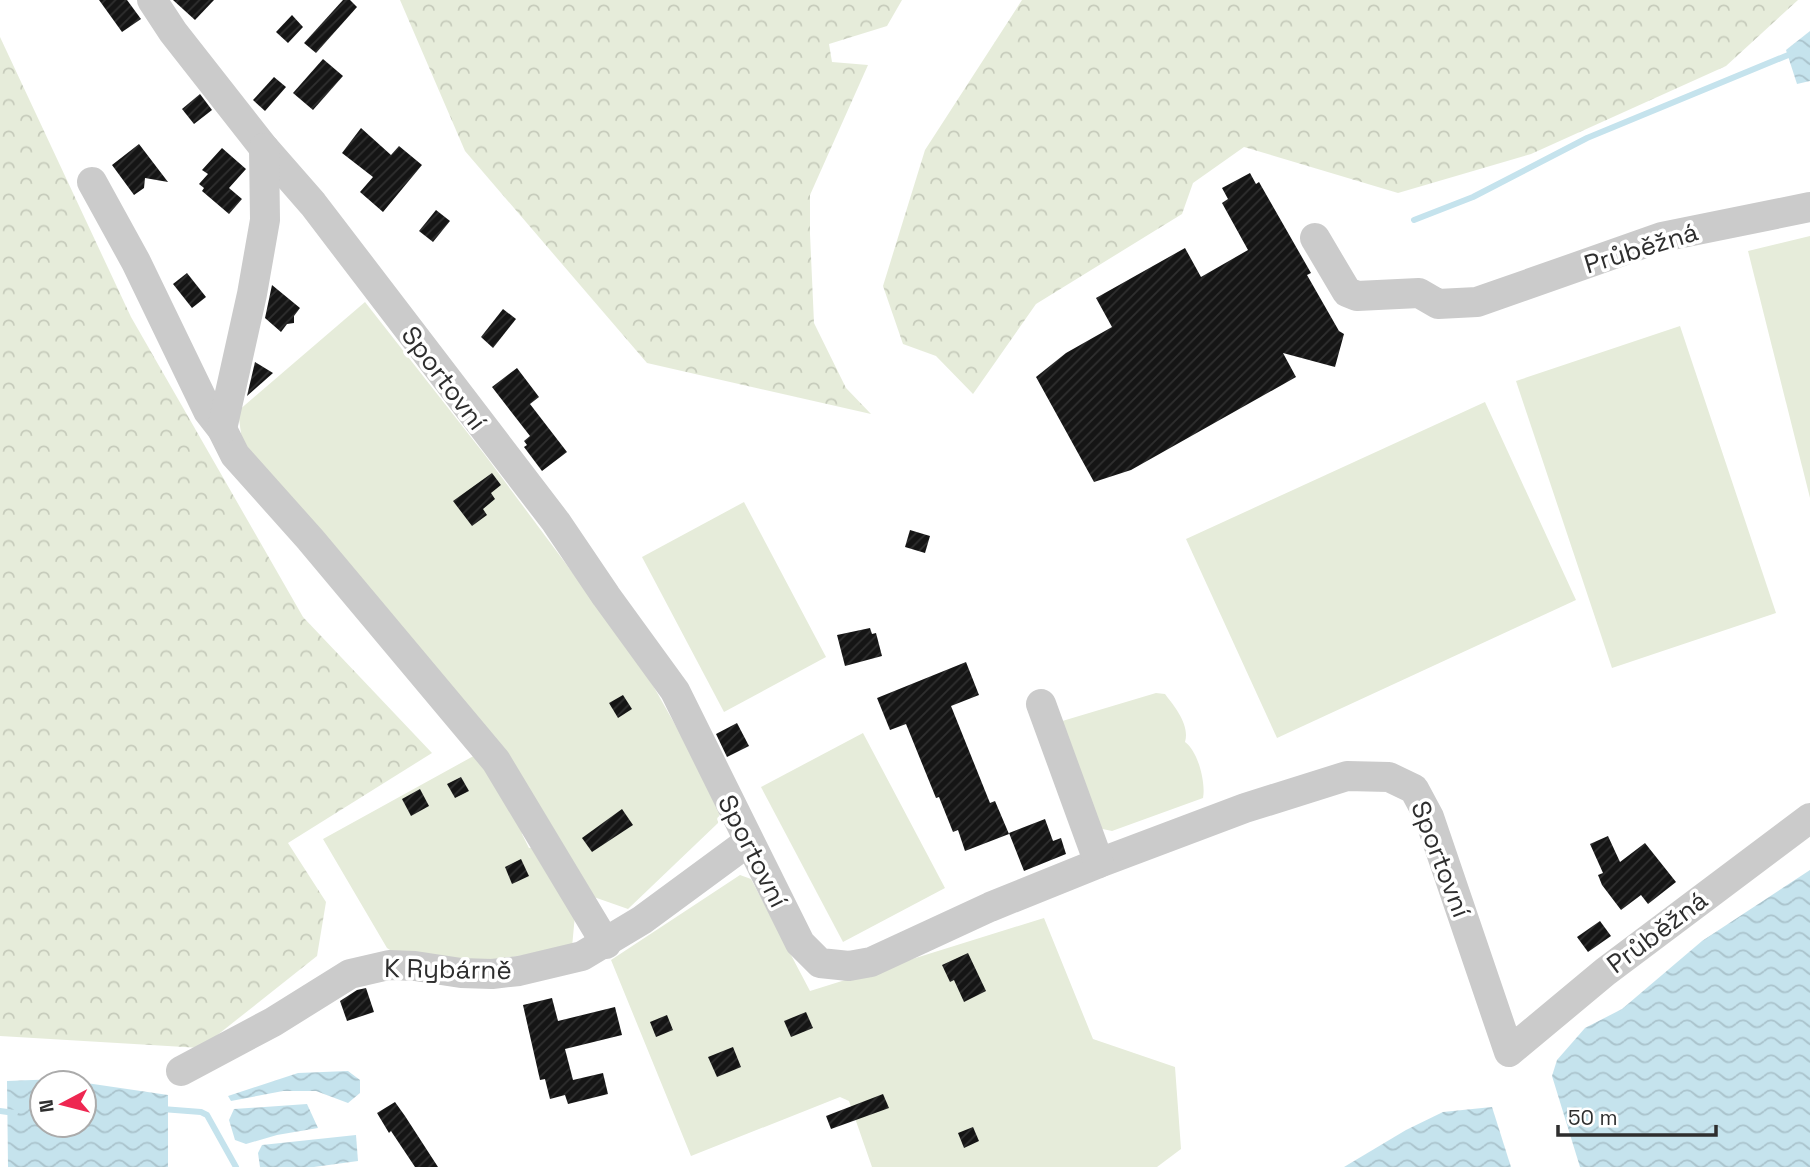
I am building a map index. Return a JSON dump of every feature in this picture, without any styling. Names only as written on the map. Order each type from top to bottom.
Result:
[{"type":"street","name":"Sportovní","points":[[152,0],[173,32],[264,148],[313,204],[556,522],[675,691],[800,943],[820,963],[849,966],[871,962],[990,907],[1099,863],[1306,787],[1347,776],[1389,776],[1414,789],[1429,817],[1509,1052]]},
{"type":"street","points":[[222,429],[252,294],[265,220],[267,180],[264,148]]},
{"type":"street","points":[[92,182],[136,262],[208,411],[222,429],[235,455],[310,538],[496,761],[606,944]]},
{"type":"street","name":"Průběžná","points":[[1315,238],[1348,292],[1357,296],[1419,293],[1438,304],[1477,302],[1662,237],[1810,207]]},
{"type":"street","points":[[1041,704],[1099,863]]},
{"type":"street","name":"Průběžná","points":[[1509,1052],[1605,972],[1810,818]]},
{"type":"street","name":"K Rybárně","points":[[181,1071],[273,1022],[350,974],[389,965],[461,973],[519,971],[582,956],[642,920],[748,842]]},
{"type":"green space","points":[[400,0],[902,0],[887,26],[829,44],[832,62],[868,65],[810,195],[814,323],[846,388],[871,414],[647,363],[465,151]]},
{"type":"green space","points":[[1022,0],[1798,0],[1726,66],[1531,154],[1398,193],[1244,147],[1193,183],[1182,214],[1036,304],[973,394],[936,356],[903,344],[883,286],[925,150]]},
{"type":"green space","points":[[0,37],[131,317],[303,617],[432,753],[288,843],[326,902],[317,956],[201,1048],[0,1036]]},
{"type":"green space","points":[[1810,236],[1810,498],[1748,251]]},
{"type":"green space","points":[[365,302],[485,455],[642,666],[721,806],[718,823],[628,909],[591,896],[242,441],[238,411]]},
{"type":"green space","points":[[1680,326],[1776,613],[1612,668],[1516,381]]},
{"type":"green space","points":[[1485,402],[1576,600],[1277,738],[1186,539]]},
{"type":"green space","points":[[744,502],[826,657],[724,712],[642,557]]},
{"type":"green space","points":[[1156,693],[1165,694],[1184,723],[1185,742],[1194,752],[1200,768],[1203,798],[1112,831],[1098,828],[1059,722]]},
{"type":"green space","points":[[863,733],[945,888],[843,942],[761,787]]},
{"type":"green space","points":[[479,753],[520,816],[522,834],[529,848],[537,847],[575,915],[572,947],[501,959],[448,960],[393,952],[387,948],[323,839]]},
{"type":"green space","points":[[740,875],[751,879],[810,991],[1044,918],[1093,1039],[1175,1067],[1181,1149],[1157,1167],[872,1167],[849,1101],[840,1097],[691,1156],[611,960]]},
{"type":"water","points":[[1810,31],[1810,81],[1797,84],[1786,50]]},
{"type":"water","points":[[1810,870],[1810,1167],[1580,1167],[1552,1076],[1557,1060],[1585,1028],[1622,1009],[1702,941]]},
{"type":"water","points":[[348,1071],[360,1080],[360,1093],[348,1103],[316,1091],[283,1091],[231,1101],[228,1096],[298,1073]]},
{"type":"water","points":[[28,1080],[28,1139],[98,1139],[98,1085],[168,1095],[168,1167],[8,1167],[7,1081]]},
{"type":"water","points":[[307,1104],[318,1128],[246,1144],[235,1140],[229,1120],[234,1109]]},
{"type":"water","points":[[1492,1107],[1511,1167],[1344,1167],[1406,1130],[1443,1112]]},
{"type":"water","points":[[356,1135],[358,1161],[314,1167],[260,1167],[258,1153],[262,1145]]},
{"type":"building","points":[[99,0],[127,0],[141,19],[122,32]]},
{"type":"building","points":[[173,0],[214,0],[195,20]]},
{"type":"building","points":[[343,0],[350,0],[357,7],[316,53],[304,43]]},
{"type":"building","points":[[292,15],[303,27],[288,43],[276,32]]},
{"type":"building","points":[[323,59],[343,76],[313,110],[293,93]]},
{"type":"building","points":[[274,77],[286,87],[265,111],[253,100]]},
{"type":"building","points":[[200,94],[212,110],[194,124],[182,109]]},
{"type":"building","points":[[361,128],[391,155],[399,146],[422,165],[383,212],[360,192],[373,177],[342,153]]},
{"type":"building","points":[[139,144],[168,182],[145,178],[144,188],[134,195],[112,165]]},
{"type":"building","points":[[222,148],[246,169],[229,188],[242,199],[229,214],[202,191],[204,188],[199,184],[208,174],[202,170]]},
{"type":"building","points":[[1250,173],[1256,184],[1259,182],[1311,273],[1307,275],[1339,331],[1344,334],[1335,367],[1283,353],[1296,377],[1131,470],[1094,482],[1036,377],[1066,353],[1112,327],[1096,298],[1185,248],[1201,277],[1248,250],[1222,203],[1228,199],[1222,188]]},
{"type":"building","points":[[436,210],[450,221],[433,242],[419,231]]},
{"type":"building","points":[[187,273],[206,297],[192,308],[173,284]]},
{"type":"building","points":[[272,285],[300,308],[294,316],[294,323],[287,324],[281,332],[265,318]]},
{"type":"building","points":[[503,309],[516,319],[493,348],[481,337]]},
{"type":"building","points":[[255,362],[273,373],[247,396]]},
{"type":"building","points":[[517,368],[539,397],[530,404],[567,452],[542,471],[524,447],[527,445],[524,441],[530,436],[492,387]]},
{"type":"building","points":[[492,473],[501,485],[491,493],[495,499],[483,509],[487,515],[472,526],[453,501]]},
{"type":"building","points":[[910,530],[930,536],[925,553],[905,547]]},
{"type":"building","points":[[870,628],[872,634],[876,633],[882,656],[845,666],[837,635]]},
{"type":"building","points":[[966,662],[979,695],[951,706],[990,803],[995,801],[1009,834],[965,851],[958,830],[953,832],[939,797],[936,798],[906,724],[890,730],[877,698]]},
{"type":"building","points":[[623,695],[632,709],[618,718],[609,703]]},
{"type":"building","points":[[737,723],[749,746],[727,757],[716,734]]},
{"type":"building","points":[[461,777],[469,791],[455,798],[447,784]]},
{"type":"building","points":[[420,789],[429,806],[411,816],[402,799]]},
{"type":"building","points":[[622,809],[633,825],[592,852],[582,838]]},
{"type":"building","points":[[1045,819],[1053,841],[1061,838],[1066,854],[1024,871],[1009,833]]},
{"type":"building","points":[[1608,836],[1620,862],[1645,843],[1676,882],[1648,904],[1641,895],[1621,910],[1602,885],[1598,875],[1603,873],[1590,844]]},
{"type":"building","points":[[521,859],[529,876],[512,884],[505,867]]},
{"type":"building","points":[[1600,921],[1611,936],[1588,952],[1577,937]]},
{"type":"building","points":[[968,953],[986,991],[964,1002],[954,980],[950,982],[942,965]]},
{"type":"building","points":[[366,988],[374,1012],[347,1021],[340,1001],[357,990]]},
{"type":"building","points":[[552,998],[558,1021],[615,1007],[622,1035],[565,1049],[573,1080],[603,1073],[608,1094],[568,1104],[565,1095],[550,1099],[545,1079],[540,1080],[523,1005]]},
{"type":"building","points":[[806,1012],[813,1028],[791,1037],[784,1021]]},
{"type":"building","points":[[667,1015],[673,1030],[656,1037],[650,1022]]},
{"type":"building","points":[[733,1047],[741,1067],[717,1077],[708,1057]]},
{"type":"building","points":[[883,1094],[889,1108],[831,1129],[826,1116]]},
{"type":"building","points":[[395,1102],[438,1167],[415,1167],[391,1131],[389,1133],[377,1113]]},
{"type":"building","points":[[973,1127],[979,1141],[964,1148],[958,1133]]},
{"type":"waterway","points":[[1414,220],[1473,197],[1587,138],[1793,53]]},
{"type":"waterway","points":[[162,1109],[201,1112],[207,1115],[236,1167]]},
{"type":"waterway","points":[[0,1111],[15,1113]]}]
